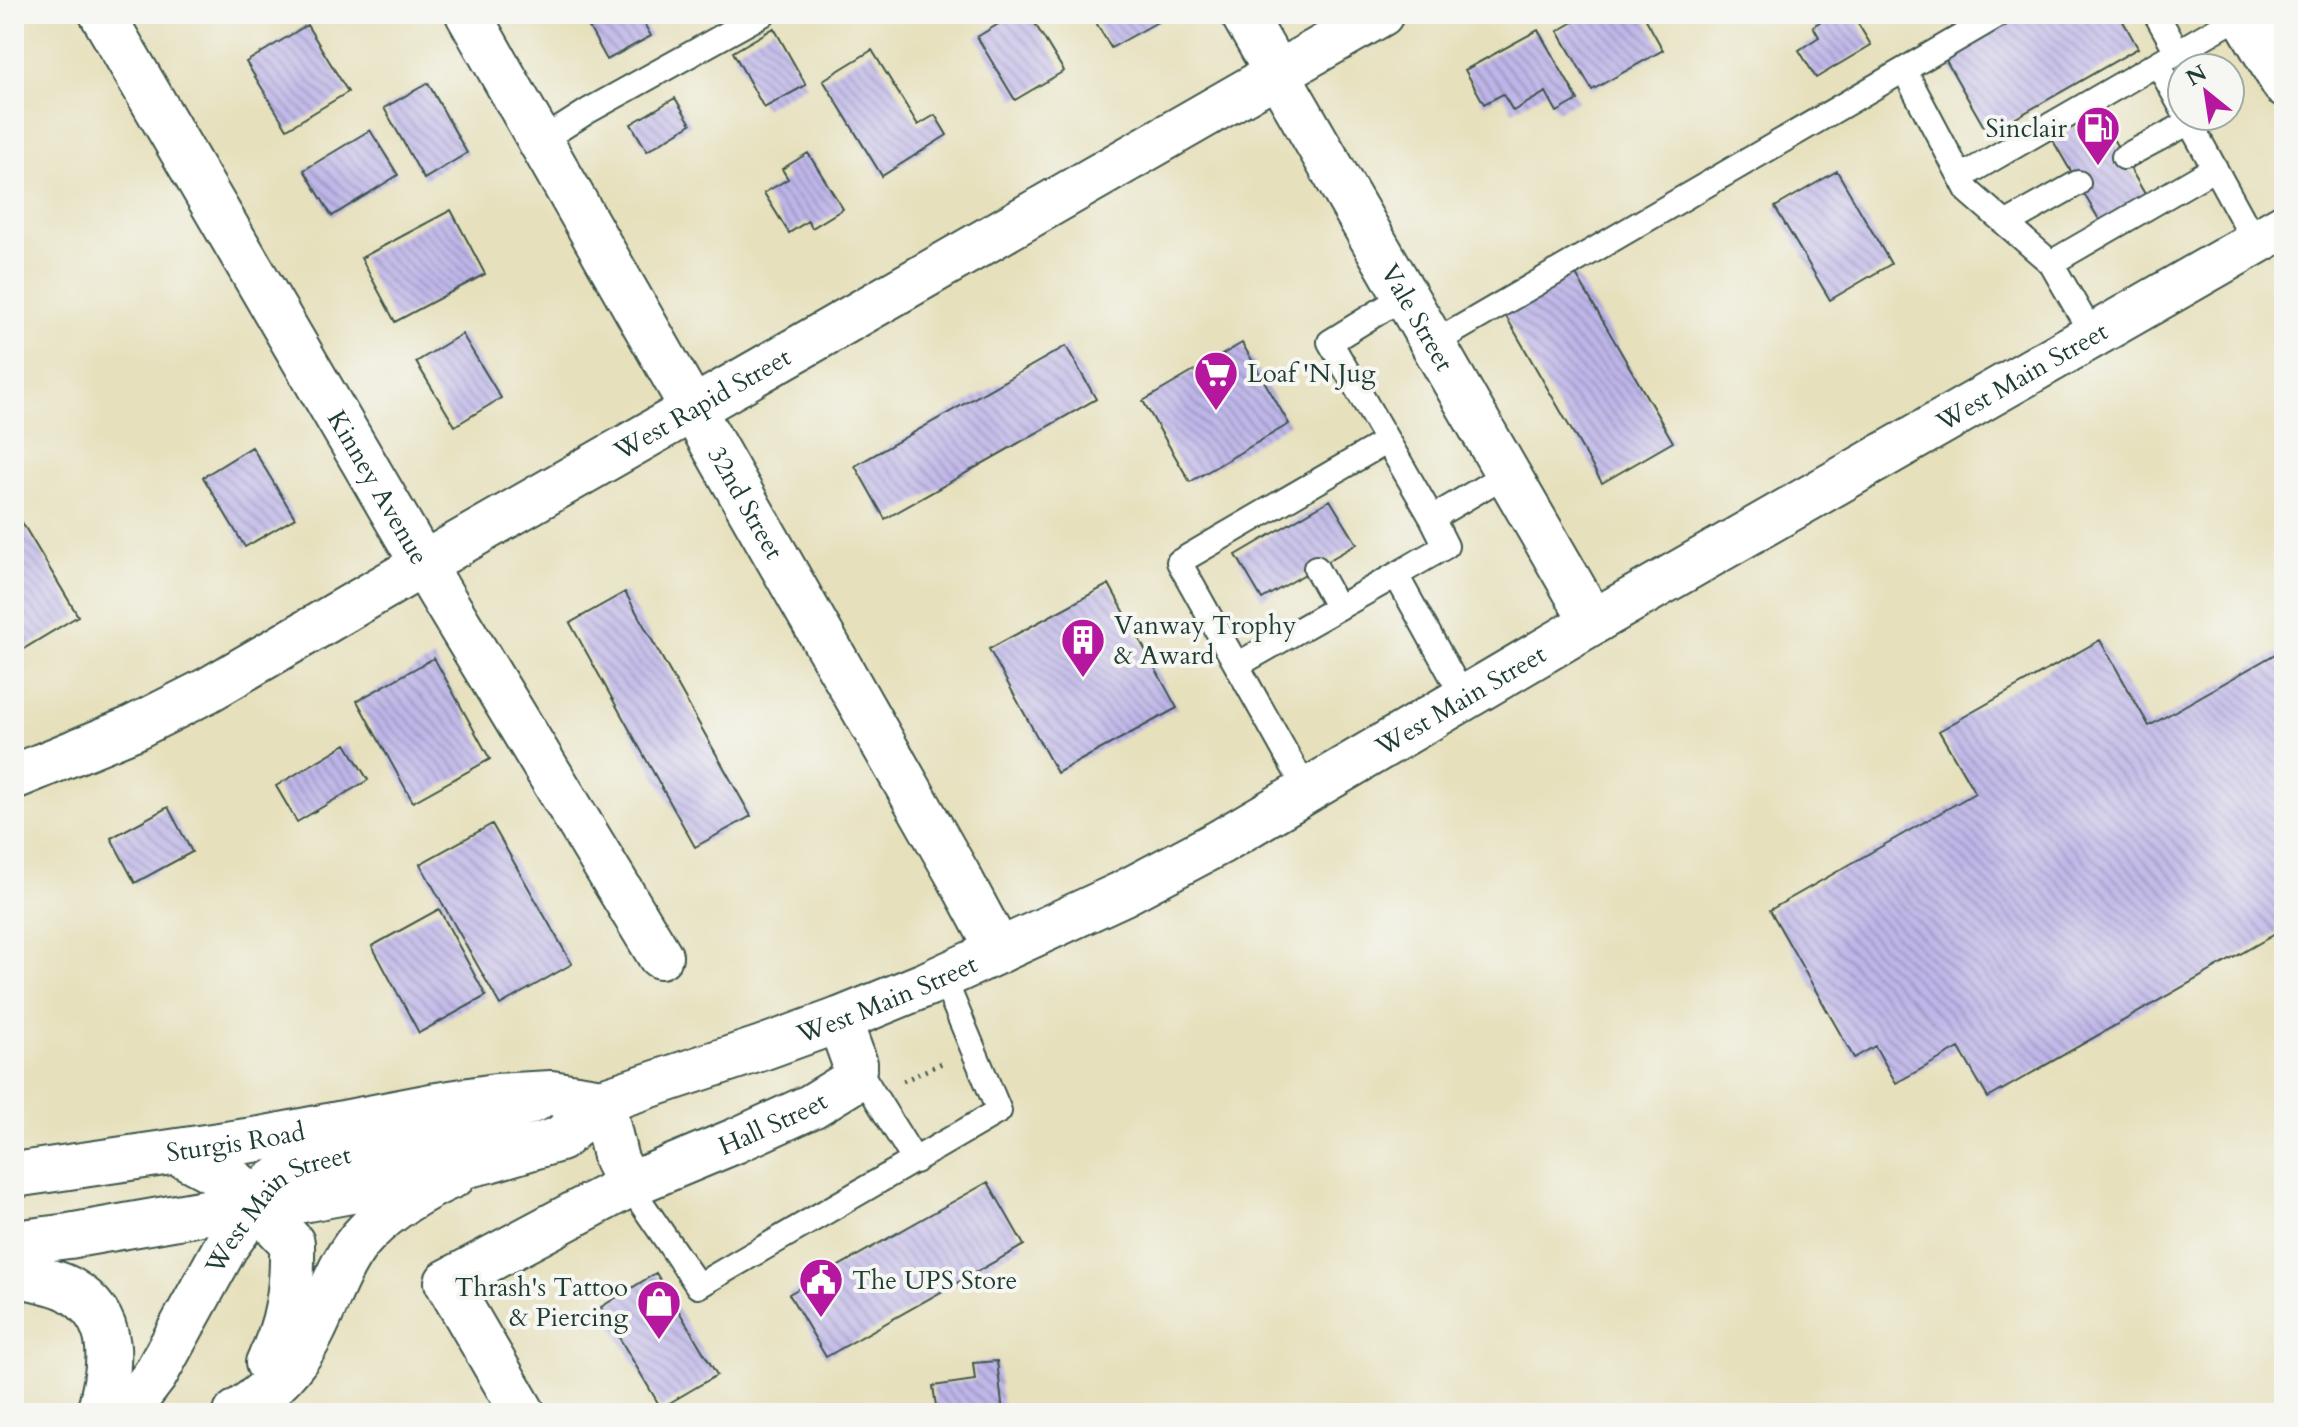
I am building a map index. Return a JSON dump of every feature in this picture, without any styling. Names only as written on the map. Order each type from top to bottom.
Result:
[{"type":"street","name":"Kinney Avenue","points":[[102,14],[424,564],[660,956]]},
{"type":"street","name":"32nd Street","points":[[468,14],[999,951]]},
{"type":"street","name":"Vale Street","points":[[1243,14],[1593,622]]},
{"type":"street","name":"West Rapid Street","points":[[14,777],[131,729],[208,690],[1381,14]]},
{"type":"street","points":[[2243,14],[2284,84]]},
{"type":"street","name":"West Main Street","points":[[240,1410],[296,1360],[339,1272],[366,1232],[417,1193],[489,1160],[560,1139],[602,1101],[839,1020],[943,977],[1172,869],[1593,622],[2270,234]]},
{"type":"street","points":[[839,1020],[855,1064]]},
{"type":"street","name":"Hall Street","points":[[523,1413],[447,1282],[629,1185],[812,1106],[851,1082],[855,1064]]},
{"type":"street","name":"West Main Street","points":[[126,1413],[155,1375],[226,1246],[272,1183],[299,1166],[471,1124],[551,1093],[602,1101]]},
{"type":"street","name":"Sturgis Road","points":[[14,1175],[177,1152],[496,1096],[551,1093]]},
{"type":"street","points":[[602,1101],[616,1160],[629,1185]]},
{"type":"street","points":[[177,1152],[236,1183],[292,1243],[291,1289],[285,1323],[273,1353],[240,1410]]},
{"type":"street","points":[[14,1243],[257,1203],[302,1200],[489,1160]]},
{"type":"street","points":[[14,1274],[68,1288],[88,1303],[101,1320],[108,1339],[110,1364],[99,1413]]},
{"type":"lane","points":[[541,141],[588,111],[763,14]]},
{"type":"lane","points":[[1434,343],[2000,14]]},
{"type":"lane","points":[[2156,14],[2166,52]]},
{"type":"lane","points":[[2178,52],[2243,14]]},
{"type":"lane","points":[[1961,177],[2166,59]]},
{"type":"lane","points":[[1904,70],[1968,191],[2051,263],[2093,336]]},
{"type":"lane","points":[[2124,157],[2166,129]]},
{"type":"lane","points":[[2195,132],[2215,168],[2270,234]]},
{"type":"lane","points":[[2051,263],[2215,168]]},
{"type":"lane","points":[[2007,223],[2078,183]]},
{"type":"lane","points":[[1237,665],[1446,546],[1330,342],[1406,295]]},
{"type":"lane","points":[[1307,791],[1179,562],[1284,514],[1387,441]]},
{"type":"lane","points":[[1432,518],[1508,473]]},
{"type":"lane","points":[[1316,568],[1338,608]]},
{"type":"lane","points":[[1396,575],[1464,698]]},
{"type":"lane","points":[[629,1185],[698,1286],[999,1111],[943,977]]},
{"type":"lane","points":[[855,1064],[915,1161]]},
{"type":"building","points":[[595,14],[639,14],[651,36],[607,60],[585,20]]},
{"type":"building","points":[[1015,14],[1029,14],[1064,71],[1015,100],[977,37]]},
{"type":"building","points":[[1091,14],[1160,14],[1163,19],[1111,48]]},
{"type":"building","points":[[1576,14],[1643,14],[1663,50],[1592,90],[1558,31],[1579,19]]},
{"type":"building","points":[[1833,14],[1852,14],[1871,45],[1816,78],[1799,50],[1819,37],[1813,26]]},
{"type":"building","points":[[2019,14],[2119,14],[2138,48],[1988,134],[1944,57]]},
{"type":"building","points":[[307,25],[348,92],[287,129],[246,62]]},
{"type":"building","points":[[774,28],[806,85],[764,108],[733,52]]},
{"type":"building","points":[[1538,30],[1578,100],[1557,112],[1546,92],[1513,111],[1503,94],[1484,104],[1465,70]]},
{"type":"building","points":[[872,50],[918,125],[935,115],[947,135],[882,176],[823,80]]},
{"type":"building","points":[[428,83],[467,153],[424,179],[384,108]]},
{"type":"building","points":[[675,98],[691,124],[647,151],[631,124]]},
{"type":"building","points":[[2098,113],[2149,201],[2104,228],[2052,139]]},
{"type":"building","points":[[370,130],[398,175],[332,216],[304,170]]},
{"type":"building","points":[[808,153],[843,209],[812,228],[808,221],[789,233],[764,193],[788,179],[782,169]]},
{"type":"building","points":[[1837,171],[1891,264],[1830,300],[1775,207]]},
{"type":"building","points":[[451,210],[485,274],[395,322],[361,258]]},
{"type":"building","points":[[1575,273],[1673,442],[1602,483],[1504,313]]},
{"type":"building","points":[[462,334],[501,398],[455,426],[416,362]]},
{"type":"building","name":"Loaf 'N Jug","points":[[1242,343],[1289,424],[1190,482],[1143,401]]},
{"type":"building","points":[[1066,346],[1096,399],[885,519],[855,466]]},
{"type":"building","points":[[252,447],[295,518],[245,547],[203,477]]},
{"type":"building","points":[[1330,500],[1357,544],[1262,599],[1236,555]]},
{"type":"building","points":[[14,509],[78,616],[15,654],[14,652]]},
{"type":"building","name":"Vanway Trophy & Award","points":[[1109,584],[1177,708],[1057,773],[989,649]]},
{"type":"building","points":[[625,592],[751,816],[695,847],[570,623]]},
{"type":"building","points":[[2100,640],[2149,726],[2284,649],[2284,929],[1988,1098],[1959,1048],[1896,1083],[1875,1046],[1854,1058],[1770,910],[1975,793],[1939,731]]},
{"type":"building","points":[[434,658],[490,759],[413,802],[357,701]]},
{"type":"building","points":[[346,744],[368,780],[297,822],[276,786]]},
{"type":"building","points":[[168,807],[192,852],[135,883],[111,838]]},
{"type":"building","points":[[492,824],[572,964],[500,1005],[420,864]]},
{"type":"building","points":[[439,909],[486,996],[419,1033],[372,946]]},
{"type":"building","points":[[988,1182],[1024,1245],[826,1357],[789,1294]]},
{"type":"building","name":"Thrash's Tattoo & Piercing","points":[[656,1273],[717,1375],[661,1408],[601,1307]]},
{"type":"building","points":[[997,1361],[1003,1413],[937,1413],[933,1386],[975,1380],[973,1363]]},
{"type":"place","name":"Sinclair","points":[[2098,167]]},
{"type":"place","name":"Loaf 'N Jug","points":[[1216,412]]},
{"type":"place","name":"Vanway Trophy & Award","points":[[1083,679]]},
{"type":"place","name":"The UPS Store","points":[[821,1319]]},
{"type":"place","name":"Thrash's Tattoo & Piercing","points":[[659,1341]]}]
